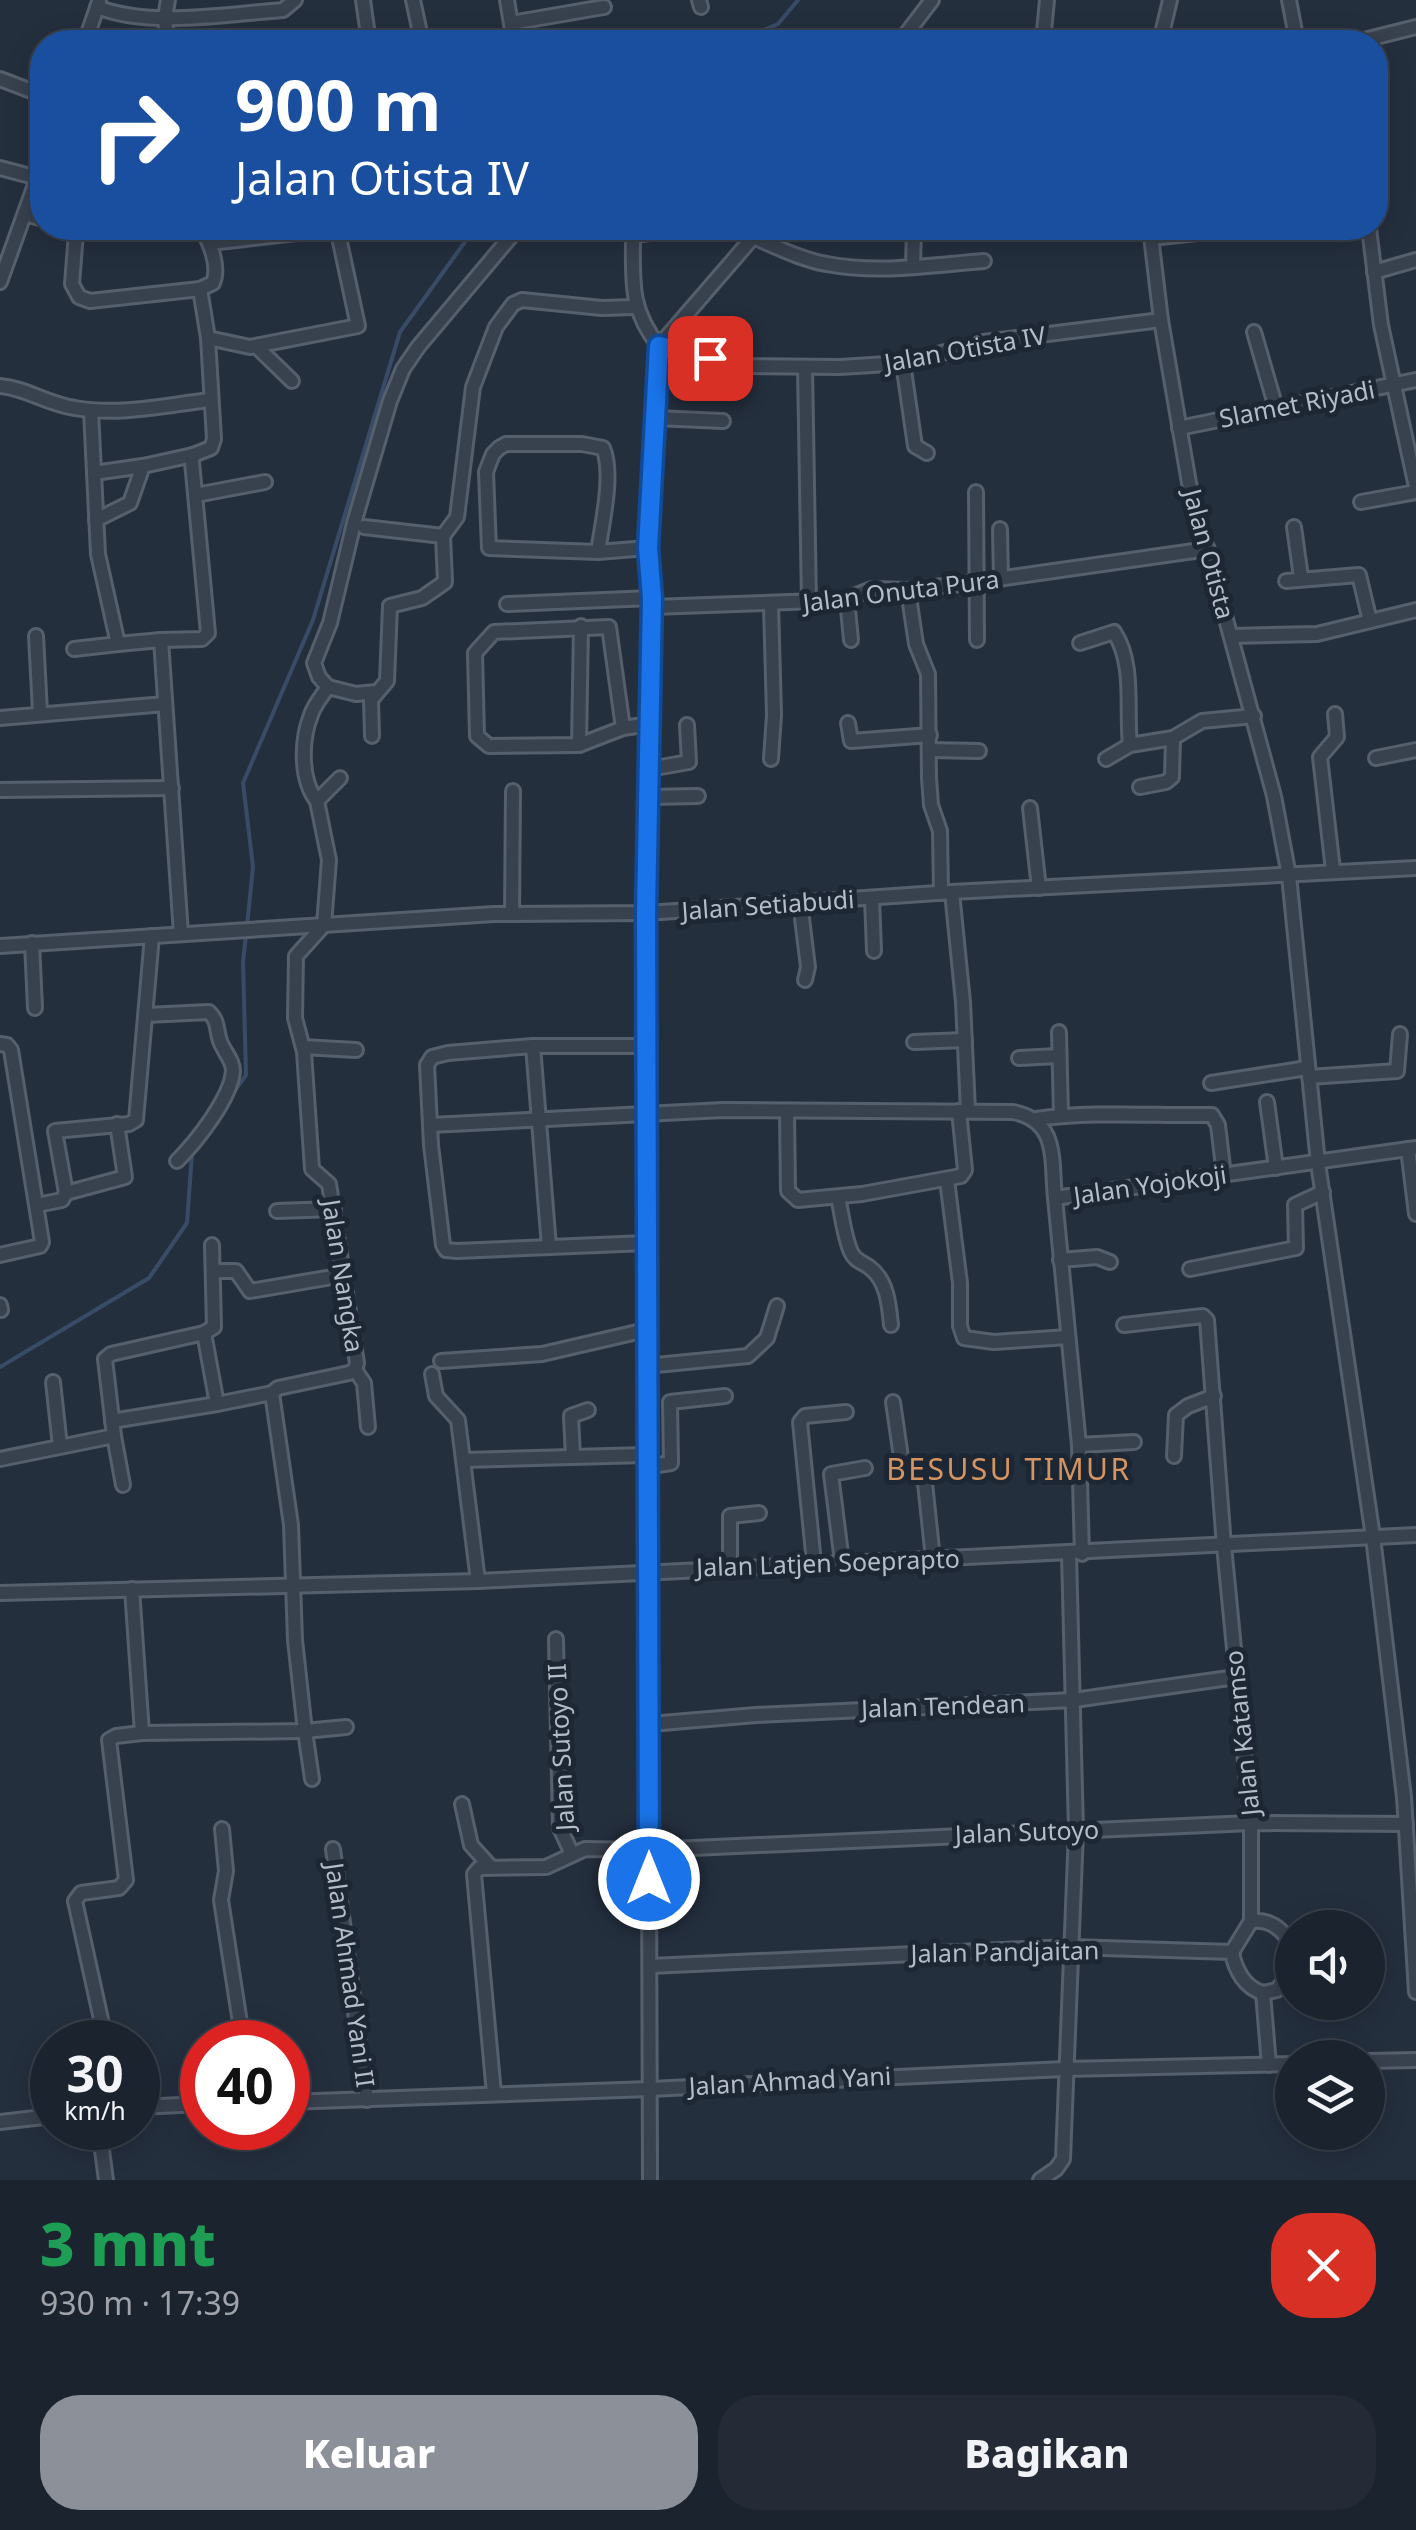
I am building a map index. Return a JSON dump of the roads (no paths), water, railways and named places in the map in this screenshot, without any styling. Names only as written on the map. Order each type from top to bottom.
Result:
[{"type":"street","points":[[166,30],[168,0]]},
{"type":"street","points":[[89,30],[99,4],[121,14],[164,16],[284,10],[295,0]]},
{"type":"street","points":[[364,0],[368,30]]},
{"type":"street","points":[[413,0],[419,30]]},
{"type":"street","points":[[508,0],[512,30]]},
{"type":"street","points":[[909,30],[932,0]]},
{"type":"street","points":[[1045,30],[1047,0]]},
{"type":"street","points":[[1163,30],[1170,0]]},
{"type":"street","points":[[1289,0],[1295,30]]},
{"type":"street","points":[[511,23],[604,7]]},
{"type":"street","points":[[1388,34],[1416,27]]},
{"type":"street","points":[[0,79],[30,90]]},
{"type":"street","points":[[0,168],[30,171]]},
{"type":"street","points":[[0,282],[6,248],[30,202]]},
{"type":"street","points":[[26,214],[30,215]]},
{"type":"street","points":[[75,240],[72,284],[84,300],[200,289],[216,278],[208,240]]},
{"type":"street","points":[[210,244],[242,240]]},
{"type":"street","points":[[208,338],[256,346],[358,326],[340,240]]},
{"type":"street","points":[[378,691],[356,694],[328,687],[318,677],[314,663],[330,623],[390,401],[403,369],[508,240]]},
{"type":"street","points":[[635,240],[634,306],[659,346],[648,548],[652,603],[646,913],[650,2180]]},
{"type":"street","points":[[659,346],[750,240]]},
{"type":"street","points":[[774,240],[824,264],[913,267],[984,261]]},
{"type":"street","points":[[913,267],[914,240]]},
{"type":"street","name":"Jalan Otista","points":[[1152,240],[1160,320],[1189,483],[1254,716],[1288,876],[1318,1162],[1410,1796],[1406,1824],[1416,1992]]},
{"type":"street","points":[[1360,502],[1416,490],[1392,385],[1370,240]]},
{"type":"street","points":[[1374,272],[1416,260]]},
{"type":"street","points":[[94,473],[143,466],[211,448],[214,442],[208,338],[200,289]]},
{"type":"street","points":[[372,736],[370,700],[387,681],[390,606],[422,598],[443,584],[444,536],[457,517],[472,387],[496,328],[512,304],[522,300],[602,308],[634,306]]},
{"type":"street","name":"Jalan Otista IV","points":[[659,346],[739,366],[903,363],[984,342],[1160,320]]},
{"type":"street","points":[[1254,332],[1276,408]]},
{"type":"street","points":[[256,346],[292,382]]},
{"type":"street","points":[[903,363],[911,434],[915,446],[927,453]]},
{"type":"street","points":[[805,367],[808,603]]},
{"type":"street","name":"Slamet Riyadi","points":[[1179,428],[1416,380]]},
{"type":"street","points":[[0,386],[16,387],[35,398],[91,411],[210,400]]},
{"type":"street","points":[[91,411],[100,572],[118,644]]},
{"type":"street","points":[[655,418],[723,421]]},
{"type":"street","points":[[598,552],[606,494],[604,448],[582,444],[506,444],[493,454],[486,472],[490,548],[598,552],[648,548]]},
{"type":"street","points":[[74,650],[202,639],[208,633],[193,455]]},
{"type":"street","points":[[96,520],[130,503],[143,466]]},
{"type":"street","points":[[196,495],[265,482]]},
{"type":"street","points":[[976,492],[978,640]]},
{"type":"street","points":[[364,526],[444,536]]},
{"type":"street","points":[[1294,527],[1301,577]]},
{"type":"street","points":[[1000,529],[1002,579]]},
{"type":"street","name":"Jalan Onuta Pura","points":[[507,604],[808,603],[848,599],[872,588],[908,590],[1208,550]]},
{"type":"street","points":[[1286,581],[1360,574],[1370,621]]},
{"type":"street","points":[[788,1112],[788,1191],[798,1200],[838,1198],[947,1180],[965,1170],[965,1040],[940,831],[930,799],[927,666],[918,656],[908,590]]},
{"type":"street","points":[[848,599],[851,640]]},
{"type":"street","points":[[771,604],[771,759]]},
{"type":"street","points":[[1232,636],[1317,634],[1416,610]]},
{"type":"street","points":[[623,728],[612,630],[604,624],[494,632],[476,653],[478,736],[489,746],[579,746],[623,728],[650,724]]},
{"type":"street","points":[[579,746],[581,626]]},
{"type":"street","points":[[1080,643],[1114,632],[1118,638],[1127,675],[1130,745]]},
{"type":"street","points":[[36,636],[40,712]]},
{"type":"street","points":[[161,640],[181,934]]},
{"type":"street","points":[[324,925],[329,860],[304,759],[310,716],[328,687]]},
{"type":"street","points":[[0,718],[165,704]]},
{"type":"street","points":[[1333,870],[1320,757],[1337,737],[1336,714]]},
{"type":"street","points":[[1106,759],[1130,745],[1173,738],[1202,721],[1254,716]]},
{"type":"street","points":[[848,723],[851,741],[930,743],[979,751]]},
{"type":"street","points":[[649,769],[689,762],[686,725]]},
{"type":"street","points":[[1140,787],[1172,777],[1173,738]]},
{"type":"street","points":[[1376,758],[1416,750]]},
{"type":"street","points":[[317,801],[337,782]]},
{"type":"street","points":[[0,790],[172,788]]},
{"type":"street","points":[[512,914],[513,791]]},
{"type":"street","points":[[649,797],[698,796]]},
{"type":"street","points":[[1030,808],[1038,888]]},
{"type":"street","name":"Jalan Setiabudi","points":[[0,946],[512,914],[646,913],[741,898],[800,902],[1416,868]]},
{"type":"street","points":[[872,898],[874,951]]},
{"type":"street","points":[[800,902],[808,966],[805,980]]},
{"type":"street","name":"Jalan Nangka","points":[[0,1459],[355,1370],[334,1209],[328,1182],[312,1169],[303,1047],[295,1018],[296,956],[324,925]]},
{"type":"street","points":[[37,1205],[62,1200],[66,1193],[55,1131],[132,1124],[137,1116],[152,936]]},
{"type":"street","points":[[32,943],[36,1008]]},
{"type":"street","points":[[146,1015],[208,1012],[216,1022],[232,1065],[230,1080],[206,1126],[177,1161]]},
{"type":"street","points":[[1059,1032],[1061,1116]]},
{"type":"street","points":[[1211,1083],[1308,1072],[1397,1071],[1400,1034]]},
{"type":"street","points":[[914,1042],[965,1040]]},
{"type":"street","points":[[0,1044],[11,1050],[41,1245],[0,1254]]},
{"type":"street","points":[[646,1046],[533,1046],[448,1052],[432,1057],[427,1066],[446,1250],[646,1243]]},
{"type":"street","points":[[533,1046],[549,1247]]},
{"type":"street","points":[[303,1047],[356,1050]]},
{"type":"street","points":[[1019,1058],[1058,1056]]},
{"type":"street","points":[[1267,1102],[1276,1168]]},
{"type":"street","points":[[431,1125],[723,1110],[1013,1112],[1036,1119],[1212,1115],[1218,1125],[1224,1175]]},
{"type":"street","name":"Jalan Yojokoji","points":[[1036,1119],[1048,1136],[1055,1198],[1412,1149]]},
{"type":"street","points":[[66,1193],[126,1176],[117,1124]]},
{"type":"street","points":[[1412,1149],[1416,1214]]},
{"type":"street","points":[[947,1180],[964,1338],[994,1342],[1068,1338]]},
{"type":"street","points":[[1190,1269],[1296,1248],[1294,1208],[1323,1192]]},
{"type":"street","points":[[838,1198],[852,1252],[882,1284],[889,1301],[891,1324]]},
{"type":"street","points":[[1040,2180],[1063,2159],[1076,1831],[1075,1554],[1079,1445],[1055,1198]]},
{"type":"street","points":[[278,1210],[334,1209]]},
{"type":"street","points":[[124,1485],[107,1356],[204,1333],[215,1325],[212,1244]]},
{"type":"street","points":[[1060,1260],[1097,1257],[1110,1262]]},
{"type":"street","points":[[213,1271],[236,1271],[250,1291],[344,1275]]},
{"type":"street","points":[[646,1366],[748,1356],[767,1338],[776,1306]]},
{"type":"street","name":"Jalan Katamso","points":[[1124,1326],[1206,1316],[1251,1823],[1251,1920]]},
{"type":"street","points":[[441,1360],[542,1354],[646,1330]]},
{"type":"street","points":[[204,1333],[217,1404]]},
{"type":"street","points":[[355,1370],[364,1384],[368,1427]]},
{"type":"street","points":[[432,1374],[436,1396],[458,1420],[478,1580]]},
{"type":"street","points":[[53,1382],[60,1446]]},
{"type":"street","points":[[272,1393],[291,1525],[292,1584],[312,1779]]},
{"type":"street","points":[[645,1405],[725,1396]]},
{"type":"street","points":[[1174,1456],[1176,1415],[1214,1396]]},
{"type":"street","points":[[464,1460],[573,1457],[671,1463],[670,1402]]},
{"type":"street","points":[[893,1402],[903,1470],[925,1482],[933,1559]]},
{"type":"street","points":[[573,1457],[571,1416],[588,1410]]},
{"type":"street","points":[[814,1563],[800,1422],[802,1417],[846,1412]]},
{"type":"street","points":[[1079,1445],[1134,1442]]},
{"type":"street","points":[[842,1562],[832,1474],[865,1468]]},
{"type":"street","points":[[730,1566],[730,1516],[759,1513]]},
{"type":"street","name":"Jalan Latjen Soeprapto","points":[[0,1593],[478,1580],[1416,1536]]},
{"type":"street","points":[[132,1589],[142,1733]]},
{"type":"street","name":"Jalan Sutoyo II","points":[[556,1640],[560,1828],[572,1854]]},
{"type":"street","name":"Jalan Tendean","points":[[650,1724],[756,1714],[1074,1700],[1236,1677]]},
{"type":"street","points":[[101,2020],[75,1901],[81,1893],[119,1888],[126,1883],[108,1742],[116,1736],[142,1733],[346,1727]]},
{"type":"street","points":[[462,1804],[471,1845],[490,1866],[477,1869],[474,1874],[494,2094]]},
{"type":"street","name":"Jalan Sutoyo","points":[[490,1866],[546,1868],[593,1848],[649,1850],[1251,1823],[1406,1824]]},
{"type":"street","points":[[222,1830],[226,1871],[222,1900],[240,2020]]},
{"type":"street","name":"Jalan Ahmad Yani II","points":[[333,1849],[367,2100]]},
{"type":"street","points":[[1275,1926],[1251,1920],[1232,1952],[1252,1990],[1263,1994],[1275,1990]]},
{"type":"street","name":"Jalan Pandjaitan","points":[[650,1966],[1070,1947],[1232,1952]]},
{"type":"street","points":[[1263,1994],[1269,2065]]},
{"type":"street","points":[[1385,2061],[1416,2060]]},
{"type":"street","name":"Jalan Ahmad Yani","points":[[310,2101],[1064,2068],[1275,2065]]},
{"type":"street","points":[[0,2122],[30,2119]]},
{"type":"street","points":[[102,2150],[106,2180]]},
{"type":"waterway","points":[[764,30],[778,24],[798,0]]},
{"type":"waterway","points":[[247,926],[253,867],[243,783],[313,620],[400,332],[466,240]]},
{"type":"waterway","points":[[231,1096],[246,1075],[246,935]]},
{"type":"waterway","points":[[0,1367],[149,1278],[187,1223],[192,1153]]},
{"type":"district","name":"BESUSU TIMUR","points":[[1009,1470]]}]
